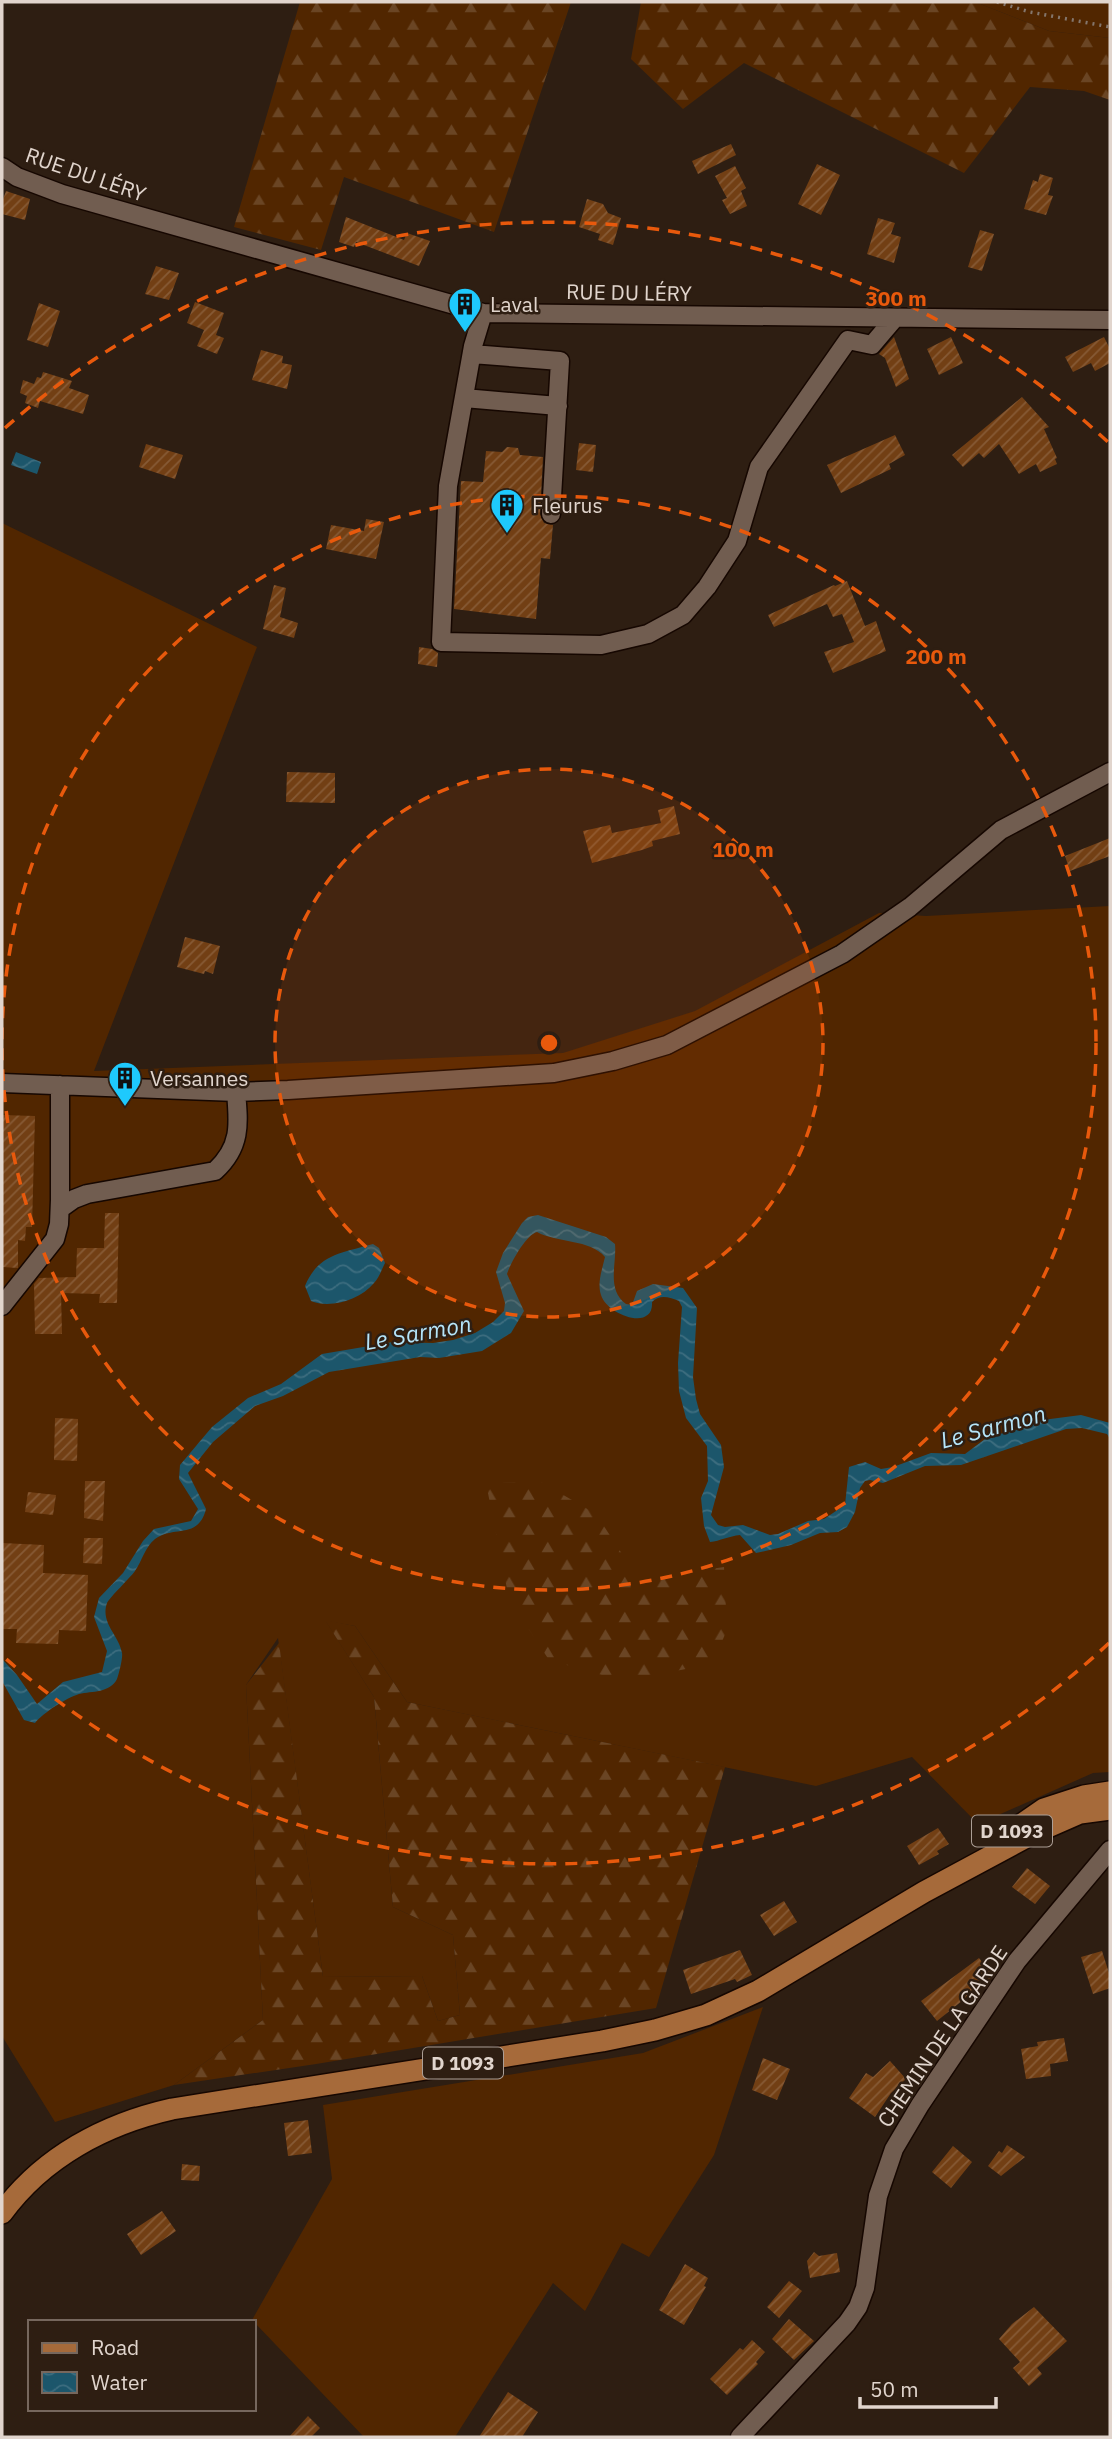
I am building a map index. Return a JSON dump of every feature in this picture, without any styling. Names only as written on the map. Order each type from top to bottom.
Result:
[{"type":"main road","name":"D 1093","points":[[924,1892],[1044,1809],[1110,1791]]},
{"type":"main road","name":"D 1093","points":[[2,2213],[26,2184],[67,2151],[90,2137],[142,2116],[603,2041],[706,2015],[758,1991],[924,1892],[1032,1833],[1080,1813],[1110,1809]]},
{"type":"street","name":"RUE DU LÉRY","points":[[2,167],[17,177],[62,194],[483,313],[1110,320]]},
{"type":"street","points":[[483,313],[472,354],[448,486],[441,642],[601,645],[648,634],[683,615],[707,587],[737,541],[759,467],[848,340],[872,345],[895,318]]},
{"type":"street","points":[[472,354],[561,361],[551,514]]},
{"type":"street","points":[[464,398],[558,406]]},
{"type":"street","points":[[2,1083],[236,1092],[554,1073],[612,1061],[667,1045],[842,954],[910,907],[1001,830],[1110,772]]},
{"type":"street","points":[[2,1306],[55,1239],[60,1209],[60,1085]]},
{"type":"street","points":[[60,1209],[87,1194],[215,1171],[229,1158],[234,1148],[239,1118],[236,1092]]},
{"type":"street","name":"CHEMIN DE LA GARDE","points":[[740,2437],[847,2323],[858,2307],[865,2288],[878,2196],[894,2150],[920,2105],[1017,1961],[1110,1850]]},
{"type":"path","points":[[997,2],[1030,12],[1110,27]]},
{"type":"green space","points":[[300,2],[571,2],[494,232],[344,177],[321,250],[234,227]]},
{"type":"green space","points":[[641,2],[975,2],[1049,31],[1110,38],[1110,100],[1084,91],[1030,87],[964,173],[744,63],[683,109],[631,59]]},
{"type":"green space","points":[[975,2],[1110,2],[1110,38],[1049,31]]},
{"type":"green space","points":[[2,523],[257,647],[94,1071],[563,1053],[695,1011],[879,913],[926,916],[1110,906],[1110,1772],[1093,1773],[978,1824],[912,1757],[816,1786],[407,1702],[355,1626],[326,1621],[374,1697],[393,1907],[453,1935],[460,2015],[438,2021],[422,1976],[323,1977],[278,1638],[246,1685],[263,2020],[174,2085],[55,2122],[2,2036]]},
{"type":"green space","points":[[541,1482],[596,1514],[639,1580],[724,1567],[727,1630],[712,1664],[623,1681],[549,1660],[509,1599],[486,1483]]},
{"type":"green space","points":[[325,1620],[355,1626],[407,1702],[725,1767],[656,2008],[174,2085],[263,2020],[246,1685],[279,1643],[323,1977],[422,1976],[438,2021],[460,2015],[453,1935],[393,1907],[374,1697]]},
{"type":"green space","points":[[763,2007],[714,2155],[649,2257],[622,2243],[585,2311],[553,2283],[455,2437],[364,2437],[256,2324],[256,2320],[252,2320],[332,2179],[323,2105],[643,2053]]},
{"type":"water","points":[[16,452],[41,462],[37,474],[11,465]]},
{"type":"water","points":[[538,1215],[606,1237],[615,1244],[614,1284],[626,1304],[632,1305],[637,1291],[653,1284],[683,1288],[697,1308],[693,1377],[696,1399],[700,1414],[721,1445],[724,1467],[711,1515],[718,1525],[743,1525],[770,1535],[808,1521],[824,1519],[845,1505],[849,1467],[865,1462],[881,1469],[931,1453],[965,1454],[989,1436],[1014,1431],[1035,1421],[1081,1415],[1110,1423],[1110,1439],[1107,1434],[1082,1428],[1066,1429],[961,1465],[925,1466],[883,1483],[865,1481],[860,1488],[855,1512],[847,1527],[838,1532],[820,1533],[791,1545],[756,1553],[740,1535],[710,1542],[704,1526],[701,1498],[708,1481],[707,1446],[686,1418],[679,1391],[682,1307],[679,1301],[668,1297],[658,1298],[652,1302],[651,1311],[646,1316],[638,1318],[620,1314],[605,1302],[601,1295],[600,1281],[605,1257],[599,1251],[537,1232],[524,1243],[507,1274],[524,1311],[511,1333],[482,1351],[439,1358],[420,1357],[329,1372],[283,1396],[255,1406],[213,1442],[188,1473],[206,1509],[202,1519],[191,1528],[155,1539],[135,1571],[107,1603],[106,1617],[122,1653],[114,1684],[68,1699],[49,1710],[35,1723],[24,1720],[2,1681],[2,1659],[37,1704],[63,1682],[102,1672],[107,1651],[94,1617],[99,1598],[123,1573],[154,1529],[191,1521],[198,1509],[179,1479],[180,1465],[212,1427],[248,1398],[281,1384],[322,1354],[393,1342],[433,1343],[453,1340],[475,1333],[493,1322],[504,1311],[505,1303],[496,1272],[503,1253],[522,1223],[528,1217]]},
{"type":"water","points":[[373,1244],[379,1248],[385,1263],[368,1289],[353,1298],[336,1303],[311,1301],[305,1286],[317,1267],[332,1256]]},
{"type":"building","points":[[731,144],[736,155],[698,174],[692,161]]},
{"type":"building","points":[[817,164],[840,175],[821,215],[798,204]]},
{"type":"building","points":[[735,166],[746,188],[741,191],[747,206],[730,214],[722,200],[727,198],[715,176]]},
{"type":"building","points":[[1040,174],[1053,178],[1048,195],[1053,196],[1046,215],[1024,209],[1033,180],[1038,182]]},
{"type":"building","points":[[6,191],[30,199],[25,220],[2,214]]},
{"type":"building","points":[[587,199],[603,204],[608,213],[621,218],[613,245],[598,240],[600,234],[579,227]]},
{"type":"building","points":[[346,217],[404,240],[407,233],[430,241],[419,266],[356,242],[354,247],[339,242]]},
{"type":"building","points":[[878,218],[895,223],[891,234],[901,237],[894,263],[867,254]]},
{"type":"building","points":[[980,230],[994,234],[982,271],[968,267]]},
{"type":"building","points":[[156,266],[179,273],[169,300],[145,294]]},
{"type":"building","points":[[195,302],[224,313],[216,335],[224,338],[217,354],[197,346],[204,330],[187,323]]},
{"type":"building","points":[[39,303],[60,311],[48,347],[27,340]]},
{"type":"building","points":[[894,337],[909,379],[896,387],[885,358],[879,354]]},
{"type":"building","points":[[951,337],[963,363],[939,375],[927,349]]},
{"type":"building","points":[[1104,337],[1110,349],[1110,363],[1095,371],[1091,363],[1073,372],[1065,357]]},
{"type":"building","points":[[261,350],[283,356],[282,363],[292,365],[287,389],[252,380]]},
{"type":"building","points":[[43,372],[72,381],[69,388],[89,395],[83,414],[40,401],[38,408],[25,403],[27,396],[20,393],[23,380],[34,384]]},
{"type":"building","points":[[1022,397],[1049,427],[1044,429],[1057,464],[1040,472],[1036,464],[1019,474],[999,444],[984,458],[979,453],[963,467],[952,455]]},
{"type":"building","points":[[895,435],[905,455],[889,464],[891,469],[841,493],[827,465]]},
{"type":"building","points":[[579,443],[596,445],[593,472],[576,470]]},
{"type":"building","points":[[146,444],[183,455],[175,479],[139,467]]},
{"type":"building","name":"Fleurus","points":[[507,447],[518,448],[520,455],[543,457],[540,514],[544,523],[553,525],[550,559],[541,558],[536,619],[454,609],[461,481],[483,482],[486,451],[502,452]]},
{"type":"building","points":[[366,519],[384,522],[376,559],[326,549],[331,525],[364,531]]},
{"type":"building","points":[[847,581],[865,626],[876,621],[886,651],[833,673],[824,652],[854,642],[842,614],[833,617],[827,604],[774,627],[768,615]]},
{"type":"building","points":[[274,585],[286,588],[280,617],[298,623],[294,638],[263,629]]},
{"type":"building","points":[[419,647],[438,653],[437,667],[418,664]]},
{"type":"building","points":[[287,772],[335,773],[335,803],[286,802]]},
{"type":"building","points":[[674,806],[680,834],[652,841],[653,846],[642,850],[592,863],[583,831],[610,825],[612,833],[661,823],[658,810]]},
{"type":"building","points":[[1110,838],[1110,856],[1070,871],[1065,856]]},
{"type":"building","points":[[185,937],[220,946],[213,974],[177,967]]},
{"type":"building","points":[[2,1115],[35,1116],[32,1227],[26,1227],[25,1241],[18,1240],[18,1268],[2,1267]]},
{"type":"building","points":[[105,1213],[119,1213],[117,1303],[99,1303],[100,1294],[61,1293],[62,1334],[35,1334],[34,1284],[39,1278],[76,1277],[77,1248],[104,1248]]},
{"type":"building","points":[[55,1418],[78,1419],[77,1461],[54,1460]]},
{"type":"building","points":[[85,1481],[105,1481],[103,1521],[84,1518]]},
{"type":"building","points":[[28,1492],[56,1495],[53,1515],[25,1512]]},
{"type":"building","points":[[84,1538],[103,1538],[102,1564],[83,1563]]},
{"type":"building","points":[[2,1543],[44,1545],[43,1573],[88,1575],[86,1631],[59,1630],[58,1644],[16,1643],[17,1629],[2,1629]]},
{"type":"building","points":[[938,1828],[949,1844],[937,1851],[939,1854],[919,1865],[907,1846]]},
{"type":"building","points":[[1027,1868],[1050,1886],[1035,1904],[1012,1887]]},
{"type":"building","points":[[784,1901],[797,1922],[774,1936],[760,1915]]},
{"type":"building","points":[[740,1950],[752,1975],[737,1982],[735,1979],[691,1994],[683,1970]]},
{"type":"building","points":[[1102,1951],[1110,1976],[1110,1988],[1093,1994],[1081,1957]]},
{"type":"building","points":[[979,1958],[993,1976],[937,2021],[921,2001]]},
{"type":"building","points":[[1064,2038],[1068,2061],[1050,2064],[1051,2076],[1026,2079],[1021,2049],[1038,2046],[1037,2042]]},
{"type":"building","points":[[763,2058],[790,2069],[777,2100],[752,2090]]},
{"type":"building","points":[[890,2061],[906,2079],[891,2093],[875,2117],[849,2098],[866,2073],[873,2077]]},
{"type":"building","points":[[308,2120],[312,2153],[288,2156],[284,2123]]},
{"type":"building","points":[[1007,2145],[1025,2157],[1001,2176],[988,2166]]},
{"type":"building","points":[[953,2146],[972,2162],[951,2188],[932,2172]]},
{"type":"building","points":[[182,2164],[200,2166],[199,2181],[181,2180]]},
{"type":"building","points":[[162,2211],[176,2231],[141,2255],[127,2234]]},
{"type":"building","points":[[814,2252],[819,2256],[837,2253],[840,2272],[810,2278],[807,2261]]},
{"type":"building","points":[[685,2264],[708,2278],[704,2286],[706,2287],[684,2325],[659,2310]]},
{"type":"building","points":[[789,2281],[802,2291],[779,2318],[767,2307]]},
{"type":"building","points":[[1034,2307],[1067,2341],[1037,2368],[1042,2374],[1029,2386],[1013,2368],[1020,2362],[999,2339],[1012,2324]]},
{"type":"building","points":[[789,2319],[814,2341],[794,2360],[772,2339]]},
{"type":"building","points":[[752,2340],[765,2352],[756,2362],[758,2364],[727,2395],[710,2379],[740,2348],[743,2350]]},
{"type":"building","points":[[508,2392],[538,2412],[522,2437],[479,2437]]},
{"type":"building","points":[[308,2416],[320,2428],[311,2437],[289,2437]]},
{"type":"place","name":"Laval","points":[[465,334]]},
{"type":"place","name":"Fleurus","points":[[507,535]]},
{"type":"place","name":"Versannes","points":[[125,1108]]},
{"type":"water label","name":"Le Sarmon","points":[[418,1332]]},
{"type":"water label","name":"Le Sarmon","points":[[993,1426]]}]
